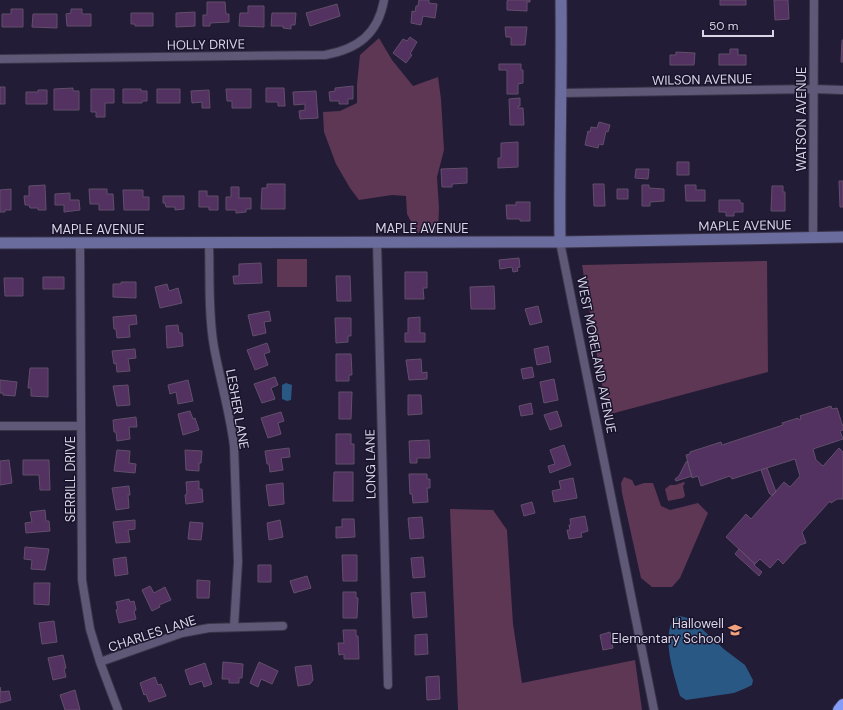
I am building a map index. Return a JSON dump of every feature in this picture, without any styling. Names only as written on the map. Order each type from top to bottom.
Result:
[{"type":"highway","points":[[839,710],[843,705]]},
{"type":"street","name":"HOLLY DRIVE","points":[[0,59],[325,55],[346,50],[368,36],[381,14],[384,0]]},
{"type":"street","name":"WEST MORELAND AVENUE","points":[[561,0],[562,93],[560,242],[654,710]]},
{"type":"street","name":"WATSON AVENUE","points":[[813,237],[814,0]]},
{"type":"street","name":"WILSON AVENUE","points":[[562,93],[814,89],[843,90]]},
{"type":"street","name":"MAPLE AVENUE","points":[[0,244],[80,242],[560,242],[843,237]]},
{"type":"street","name":"SERRILL DRIVE","points":[[80,242],[82,580],[90,629],[100,662],[118,710]]},
{"type":"street","name":"LONG LANE","points":[[377,242],[388,685]]},
{"type":"street","name":"LESHER LANE","points":[[209,243],[211,329],[232,428],[234,446],[238,562],[234,627]]},
{"type":"street","points":[[0,426],[82,426]]},
{"type":"street","name":"CHARLES LANE","points":[[100,662],[182,633],[209,628],[283,626]]},
{"type":"shaded area","points":[[379,38],[392,60],[413,86],[438,77],[444,150],[437,177],[439,208],[438,233],[417,233],[407,214],[406,196],[392,195],[359,200],[336,164],[324,132],[323,112],[340,111],[357,103],[360,55]]},
{"type":"shaded area","points":[[277,259],[307,259],[307,287],[277,287]]},
{"type":"shaded area","points":[[767,261],[768,372],[607,415],[582,265]]},
{"type":"shaded area","points":[[624,477],[632,480],[635,486],[644,483],[653,483],[661,506],[670,510],[698,503],[708,513],[680,578],[672,587],[652,587],[641,578],[622,493],[621,483]]},
{"type":"shaded area","points":[[685,483],[683,486],[685,496],[683,498],[668,501],[665,489],[670,485]]},
{"type":"shaded area","points":[[450,509],[493,510],[507,530],[513,624],[522,683],[635,660],[642,710],[458,710]]},
{"type":"water","points":[[286,383],[292,385],[291,400],[287,401],[282,399],[282,385]]},
{"type":"water","points":[[680,616],[691,619],[725,650],[745,665],[753,680],[752,685],[734,693],[686,700],[680,696],[670,657],[669,636],[670,626],[674,618]]},
{"type":"building","points":[[419,0],[429,0],[429,3],[437,4],[435,18],[423,16],[421,25],[411,23],[412,11],[415,12]]},
{"type":"building","points":[[508,0],[530,0],[530,2],[527,2],[527,11],[507,10]]},
{"type":"building","points":[[720,0],[746,0],[746,5],[720,5]]},
{"type":"building","points":[[774,0],[788,0],[789,19],[775,20]]},
{"type":"building","points":[[207,2],[225,2],[226,14],[229,14],[229,22],[210,23],[210,26],[203,26],[203,15],[207,15]]},
{"type":"building","points":[[337,4],[340,16],[310,26],[306,13]]},
{"type":"building","points":[[248,6],[264,6],[264,27],[239,26],[240,13],[248,13]]},
{"type":"building","points":[[11,9],[23,9],[23,27],[2,27],[2,14],[11,14]]},
{"type":"building","points":[[71,9],[82,9],[82,14],[91,14],[91,26],[67,26],[66,14],[71,13]]},
{"type":"building","points":[[195,12],[195,26],[176,27],[176,13]]},
{"type":"building","points":[[131,13],[153,13],[153,26],[135,26],[135,24],[131,24]]},
{"type":"building","points":[[272,13],[296,13],[295,25],[291,25],[291,29],[283,28],[283,26],[271,26]]},
{"type":"building","points":[[33,14],[57,14],[57,28],[32,27]]},
{"type":"building","points":[[505,27],[527,27],[525,45],[511,45],[511,37],[506,37]]},
{"type":"building","points":[[410,37],[417,42],[410,54],[412,55],[406,63],[393,53],[403,39],[407,41]]},
{"type":"building","points":[[842,40],[843,62],[841,62]]},
{"type":"building","points":[[730,49],[738,49],[738,55],[746,55],[746,65],[719,65],[719,54],[730,54]]},
{"type":"building","points":[[676,52],[695,53],[694,65],[670,65],[670,55],[676,55]]},
{"type":"building","points":[[499,64],[521,64],[521,70],[523,70],[523,83],[518,84],[518,94],[507,94],[507,70],[499,70]]},
{"type":"building","points":[[353,86],[353,99],[348,99],[348,104],[339,104],[339,101],[330,101],[329,92],[335,91],[335,88]]},
{"type":"building","points":[[0,87],[5,87],[5,104],[0,104]]},
{"type":"building","points":[[73,88],[73,91],[79,91],[79,110],[54,110],[54,89]]},
{"type":"building","points":[[266,88],[284,88],[285,106],[278,106],[278,102],[266,102]]},
{"type":"building","points":[[91,89],[114,89],[114,103],[105,103],[105,117],[96,117],[96,112],[91,112]]},
{"type":"building","points":[[123,89],[141,89],[141,91],[147,91],[147,101],[142,101],[142,103],[123,103]]},
{"type":"building","points":[[157,89],[180,89],[180,103],[157,103]]},
{"type":"building","points":[[226,89],[251,89],[251,108],[232,108],[232,101],[227,101]]},
{"type":"building","points":[[38,90],[47,90],[47,104],[26,104],[26,92],[38,92]]},
{"type":"building","points":[[209,90],[210,108],[202,108],[202,102],[192,103],[191,91]]},
{"type":"building","points":[[316,91],[318,118],[300,119],[299,111],[305,110],[305,104],[294,105],[293,92]]},
{"type":"building","points":[[520,98],[520,106],[518,106],[518,108],[523,108],[524,125],[510,125],[509,99]]},
{"type":"building","points":[[599,122],[610,125],[608,132],[606,131],[603,145],[599,144],[598,148],[585,145],[588,131],[590,132],[591,127],[597,128]]},
{"type":"building","points":[[518,142],[518,167],[498,168],[498,158],[501,158],[501,143]]},
{"type":"building","points":[[677,162],[689,162],[689,175],[677,175]]},
{"type":"building","points":[[467,168],[467,183],[452,184],[452,187],[442,187],[441,169]]},
{"type":"building","points":[[636,169],[649,169],[648,179],[635,178]]},
{"type":"building","points":[[839,181],[843,181],[843,207],[840,207]]},
{"type":"building","points":[[267,184],[285,184],[285,209],[261,209],[262,188],[267,188]]},
{"type":"building","points":[[593,184],[604,184],[605,206],[594,206]]},
{"type":"building","points":[[45,185],[46,210],[38,210],[38,208],[30,208],[29,205],[25,205],[24,196],[29,196],[29,186]]},
{"type":"building","points":[[642,185],[649,185],[649,188],[664,189],[664,201],[650,202],[650,206],[642,206]]},
{"type":"building","points":[[685,185],[696,185],[696,190],[705,190],[705,201],[686,201]]},
{"type":"building","points":[[772,186],[783,186],[783,192],[785,192],[785,211],[771,211]]},
{"type":"building","points":[[231,187],[239,187],[239,198],[251,198],[251,209],[246,209],[246,212],[236,213],[236,210],[226,210],[226,197],[231,197]]},
{"type":"building","points":[[11,189],[11,210],[0,212],[0,190]]},
{"type":"building","points":[[89,189],[107,189],[107,194],[113,194],[114,210],[99,210],[99,204],[90,204]]},
{"type":"building","points":[[617,189],[628,189],[628,199],[617,199]]},
{"type":"building","points":[[123,190],[143,190],[143,197],[149,197],[149,210],[124,210]]},
{"type":"building","points":[[199,191],[207,191],[207,196],[218,196],[218,210],[209,210],[209,207],[199,207]]},
{"type":"building","points":[[70,193],[70,200],[79,200],[80,210],[64,212],[64,205],[55,205],[55,194]]},
{"type":"building","points":[[163,196],[184,196],[184,209],[175,210],[175,207],[166,207],[165,203],[163,203]]},
{"type":"building","points":[[719,200],[740,200],[740,203],[743,203],[743,212],[734,212],[734,216],[726,216],[726,212],[719,212]]},
{"type":"building","points":[[516,202],[530,202],[530,221],[507,219],[506,205],[516,205]]},
{"type":"building","points":[[519,258],[520,267],[517,268],[518,271],[513,272],[512,267],[500,269],[499,260]]},
{"type":"building","points":[[261,263],[262,283],[234,284],[233,276],[239,276],[239,264]]},
{"type":"building","points":[[405,272],[427,272],[427,288],[423,288],[424,299],[405,299]]},
{"type":"building","points":[[336,276],[350,276],[351,301],[337,301]]},
{"type":"building","points":[[43,277],[64,277],[64,289],[43,289]]},
{"type":"building","points":[[4,278],[23,278],[23,296],[5,296]]},
{"type":"building","points":[[121,282],[136,282],[136,298],[113,297],[113,284],[121,284]]},
{"type":"building","points":[[167,284],[169,291],[178,288],[182,303],[160,308],[155,287]]},
{"type":"building","points":[[494,286],[495,309],[471,309],[470,287]]},
{"type":"building","points":[[538,306],[542,322],[530,325],[525,309]]},
{"type":"building","points":[[269,311],[271,321],[264,322],[266,333],[253,336],[248,315]]},
{"type":"building","points":[[136,315],[137,324],[129,325],[130,337],[117,338],[116,329],[114,329],[113,317]]},
{"type":"building","points":[[420,317],[420,333],[425,333],[425,342],[405,342],[405,333],[408,333],[408,318]]},
{"type":"building","points":[[335,318],[351,318],[351,336],[348,336],[348,342],[336,343]]},
{"type":"building","points":[[178,325],[179,333],[182,333],[183,346],[167,348],[166,326]]},
{"type":"building","points":[[267,343],[270,352],[264,354],[268,365],[255,370],[247,350]]},
{"type":"building","points":[[548,346],[551,362],[537,365],[534,349]]},
{"type":"building","points":[[135,349],[136,358],[128,359],[130,371],[117,372],[112,351]]},
{"type":"building","points":[[336,354],[351,354],[352,375],[349,375],[349,381],[336,381]]},
{"type":"building","points":[[421,359],[422,373],[427,372],[427,379],[409,380],[406,360]]},
{"type":"building","points":[[532,367],[534,377],[523,379],[521,369]]},
{"type":"building","points":[[30,368],[48,368],[48,397],[31,396],[31,388],[28,388]]},
{"type":"building","points":[[275,377],[278,385],[271,388],[275,399],[262,403],[254,384]]},
{"type":"building","points":[[554,379],[558,400],[544,403],[540,382]]},
{"type":"building","points":[[0,380],[17,382],[15,396],[3,395],[3,393],[0,393]]},
{"type":"building","points":[[188,380],[193,401],[178,404],[176,392],[170,394],[168,385]]},
{"type":"building","points":[[128,385],[130,405],[117,406],[113,386]]},
{"type":"building","points":[[339,392],[352,392],[351,419],[339,419]]},
{"type":"building","points":[[408,395],[421,395],[422,414],[408,415]]},
{"type":"building","points":[[531,403],[533,414],[521,416],[519,406]]},
{"type":"building","points":[[831,406],[832,409],[837,408],[843,427],[843,430],[840,431],[843,439],[813,449],[816,460],[823,466],[839,448],[843,452],[843,499],[837,499],[831,503],[830,501],[802,532],[806,543],[800,545],[783,564],[778,559],[770,568],[760,559],[755,564],[726,537],[746,514],[751,519],[784,482],[790,487],[800,476],[795,459],[732,479],[730,476],[701,486],[698,476],[692,478],[686,455],[690,454],[690,452],[721,442],[722,445],[783,425],[782,423],[798,418],[799,420],[801,419],[800,416]]},
{"type":"building","points":[[190,411],[193,419],[195,418],[199,430],[183,435],[178,414]]},
{"type":"building","points":[[557,411],[562,426],[550,430],[544,415]]},
{"type":"building","points":[[281,412],[284,421],[278,423],[281,434],[268,438],[261,418]]},
{"type":"building","points":[[136,417],[137,427],[129,427],[130,439],[117,441],[116,432],[114,432],[113,420]]},
{"type":"building","points":[[336,434],[351,434],[351,444],[354,444],[354,464],[336,464]]},
{"type":"building","points":[[429,440],[430,458],[417,458],[417,463],[410,463],[409,441]]},
{"type":"building","points":[[564,445],[571,465],[550,473],[548,466],[555,464],[550,450]]},
{"type":"building","points":[[289,448],[290,457],[281,458],[283,470],[270,472],[265,451]]},
{"type":"building","points":[[117,450],[130,451],[129,463],[136,464],[135,473],[114,471]]},
{"type":"building","points":[[185,450],[202,451],[199,471],[186,470]]},
{"type":"building","points":[[9,460],[12,483],[0,485],[0,461]]},
{"type":"building","points":[[23,460],[49,460],[50,490],[40,490],[39,475],[23,475]]},
{"type":"building","points":[[687,461],[692,476],[676,481],[675,479],[679,476]]},
{"type":"building","points":[[767,468],[776,492],[772,496],[769,493],[761,470]]},
{"type":"building","points":[[334,472],[353,472],[353,501],[333,501]]},
{"type":"building","points":[[409,474],[427,474],[427,479],[430,479],[430,488],[427,488],[428,502],[413,503],[412,494],[410,494]]},
{"type":"building","points":[[573,478],[577,498],[554,502],[552,491],[561,489],[559,481]]},
{"type":"building","points":[[199,481],[199,489],[202,489],[203,502],[186,504],[186,482]]},
{"type":"building","points":[[283,483],[284,504],[269,506],[266,485]]},
{"type":"building","points":[[129,486],[129,508],[116,510],[112,488]]},
{"type":"building","points":[[532,502],[535,513],[524,516],[521,505]]},
{"type":"building","points":[[45,510],[46,521],[49,521],[50,531],[26,533],[25,523],[32,522],[30,512]]},
{"type":"building","points":[[585,516],[588,531],[581,533],[582,537],[569,539],[567,530],[570,530],[570,519]]},
{"type":"building","points":[[422,517],[424,538],[410,539],[408,518]]},
{"type":"building","points":[[342,519],[354,519],[355,537],[336,538],[336,527],[342,527]]},
{"type":"building","points":[[135,520],[135,529],[128,530],[130,542],[116,543],[113,522]]},
{"type":"building","points":[[280,520],[283,537],[269,540],[267,523]]},
{"type":"building","points":[[190,522],[203,523],[201,540],[188,539]]},
{"type":"building","points":[[25,547],[49,549],[45,570],[31,569],[32,560],[24,559]]},
{"type":"building","points":[[739,549],[762,572],[759,576],[735,554]]},
{"type":"building","points":[[342,555],[357,555],[357,581],[343,581]]},
{"type":"building","points":[[126,557],[128,574],[115,576],[113,559]]},
{"type":"building","points":[[423,557],[425,577],[413,578],[411,558]]},
{"type":"building","points":[[258,565],[271,565],[271,582],[258,582]]},
{"type":"building","points":[[307,576],[311,588],[294,593],[290,581]]},
{"type":"building","points":[[197,580],[210,581],[209,598],[197,598]]},
{"type":"building","points":[[34,583],[50,583],[49,605],[34,604]]},
{"type":"building","points":[[150,586],[154,593],[165,587],[171,600],[159,605],[160,607],[152,611],[142,590]]},
{"type":"building","points":[[343,592],[356,592],[356,598],[358,598],[357,618],[343,618]]},
{"type":"building","points":[[425,592],[427,617],[413,618],[411,593]]},
{"type":"building","points":[[129,599],[130,602],[134,601],[136,619],[119,623],[116,602]]},
{"type":"building","points":[[54,621],[57,642],[42,644],[39,623]]},
{"type":"building","points":[[343,630],[356,630],[356,636],[358,636],[359,659],[344,659],[344,654],[339,655],[338,643],[344,643]]},
{"type":"building","points":[[610,632],[613,648],[603,650],[600,635]]},
{"type":"building","points":[[427,634],[428,654],[415,655],[415,635]]},
{"type":"building","points":[[63,655],[66,668],[64,669],[66,677],[53,680],[48,658]]},
{"type":"building","points":[[223,662],[243,664],[242,678],[239,678],[239,683],[229,683],[229,679],[222,679]]},
{"type":"building","points":[[259,662],[278,671],[272,684],[261,679],[258,687],[250,683]]},
{"type":"building","points":[[205,663],[212,684],[204,687],[202,681],[190,685],[185,670]]},
{"type":"building","points":[[311,665],[313,680],[310,684],[298,686],[295,667]]},
{"type":"building","points":[[439,676],[440,699],[427,700],[426,677]]},
{"type":"building","points":[[155,677],[158,685],[161,684],[166,696],[149,702],[146,694],[144,695],[140,683]]},
{"type":"building","points":[[0,687],[1,692],[9,691],[11,700],[0,703]]},
{"type":"building","points":[[75,690],[80,710],[65,710],[60,695]]},
{"type":"place","name":"Hallowell Elementary School","points":[[735,630]]}]
